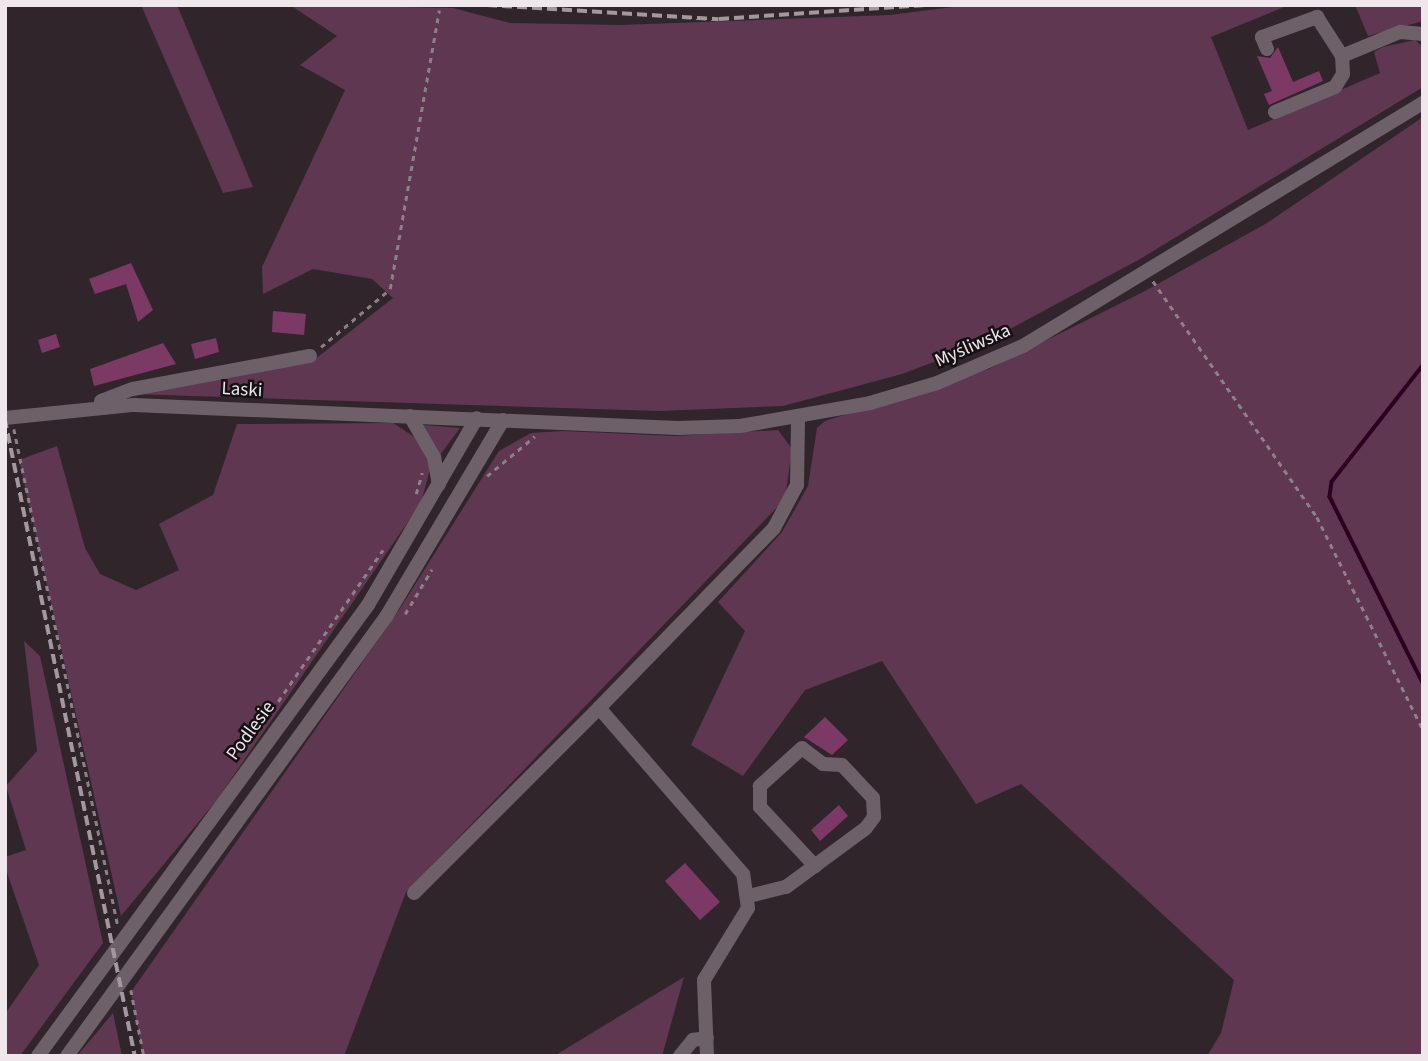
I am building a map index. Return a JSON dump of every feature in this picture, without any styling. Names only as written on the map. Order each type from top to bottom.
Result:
[{"type":"street","points":[[1267,50],[1262,37],[1317,16],[1342,57],[1343,74],[1335,87],[1275,112]]},
{"type":"street","points":[[1342,57],[1400,32],[1423,34]]},
{"type":"street","name":"Myśliwska","points":[[477,418],[678,428],[798,418],[949,378],[1023,346],[1423,103]]},
{"type":"street","points":[[90,405],[133,389],[310,356]]},
{"type":"street","name":"Laski","points":[[8,418],[90,405],[477,418]]},
{"type":"street","points":[[410,416],[434,457],[439,485]]},
{"type":"street","name":"Podlesie","points":[[38,1056],[368,605],[477,418]]},
{"type":"street","points":[[414,893],[774,528],[797,485],[798,418]]},
{"type":"street","points":[[69,1053],[386,617],[473,465],[503,420]]},
{"type":"street","points":[[455,457],[464,454],[473,465]]},
{"type":"street","points":[[599,708],[732,857],[749,896],[743,920],[704,979],[707,1056]]},
{"type":"street","points":[[749,896],[786,887],[815,866],[866,828],[876,810],[842,765],[823,764],[802,748],[760,786],[760,807],[815,866]]},
{"type":"street","points":[[680,1056],[694,1040],[706,1038]]},
{"type":"path","points":[[310,356],[390,289],[439,10]]},
{"type":"path","points":[[1147,272],[1317,517],[1423,730]]},
{"type":"path","points":[[8,418],[120,933]]},
{"type":"path","points":[[412,504],[421,461]]},
{"type":"path","points":[[257,732],[386,546]]},
{"type":"path","points":[[131,988],[144,1056]]},
{"type":"shaded area","points":[[141,5],[177,5],[253,187],[223,193]]},
{"type":"shaded area","points":[[290,5],[453,8],[510,23],[620,25],[890,15],[968,5],[1289,5],[1211,37],[1248,130],[1380,73],[1374,52],[1383,47],[1415,40],[1423,47],[1423,87],[1140,259],[984,343],[902,374],[783,406],[659,411],[130,394],[314,360],[393,298],[372,279],[313,269],[263,294],[262,267],[345,90],[300,65],[337,36]]},
{"type":"shaded area","points":[[1355,5],[1423,5],[1423,21],[1368,36]]},
{"type":"shaded area","points":[[1423,117],[1423,1056],[1207,1056],[1221,1033],[1234,980],[1021,784],[976,804],[882,661],[805,690],[743,776],[691,745],[745,631],[718,602],[782,532],[808,486],[817,428],[825,421],[989,369],[1145,291],[1267,223]]},
{"type":"shaded area","points":[[393,423],[419,440],[431,465],[421,503],[216,801],[121,916],[19,460],[57,446],[85,548],[100,574],[136,590],[179,570],[159,524],[213,495],[237,424]]},
{"type":"shaded area","points":[[424,425],[460,428],[440,455],[422,427]]},
{"type":"shaded area","points":[[778,430],[792,449],[785,499],[406,892],[344,1056],[143,1056],[131,992],[399,610],[499,451],[531,433],[563,431],[675,436]]},
{"type":"shaded area","points":[[24,641],[40,656],[103,943],[20,1056],[5,1056],[5,1014],[39,965],[5,867],[5,857],[26,850],[6,786],[37,751]]},
{"type":"shaded area","points":[[684,977],[662,1056],[554,1056]]},
{"type":"shaded area","points":[[113,1013],[122,1056],[77,1056]]},
{"type":"building","points":[[1278,47],[1293,82],[1319,71],[1323,81],[1269,105],[1264,94],[1272,91],[1257,56],[1270,58]]},
{"type":"building","points":[[131,263],[153,310],[138,322],[126,284],[95,294],[89,279]]},
{"type":"building","points":[[273,311],[306,314],[304,335],[272,332]]},
{"type":"building","points":[[56,334],[60,347],[42,353],[38,340]]},
{"type":"building","points":[[216,338],[219,352],[195,359],[191,344]]},
{"type":"building","points":[[163,343],[176,364],[94,386],[90,369]]},
{"type":"building","points":[[825,717],[848,740],[832,755],[804,737]]},
{"type":"building","points":[[839,805],[848,816],[820,841],[811,830]]},
{"type":"building","points":[[685,863],[720,902],[700,920],[665,881]]},
{"type":"waterway","points":[[1423,366],[1332,482],[1330,497],[1423,683]]},
{"type":"railway","points":[[487,5],[719,19],[926,5]]},
{"type":"railway","points":[[5,419],[135,1056]]}]
